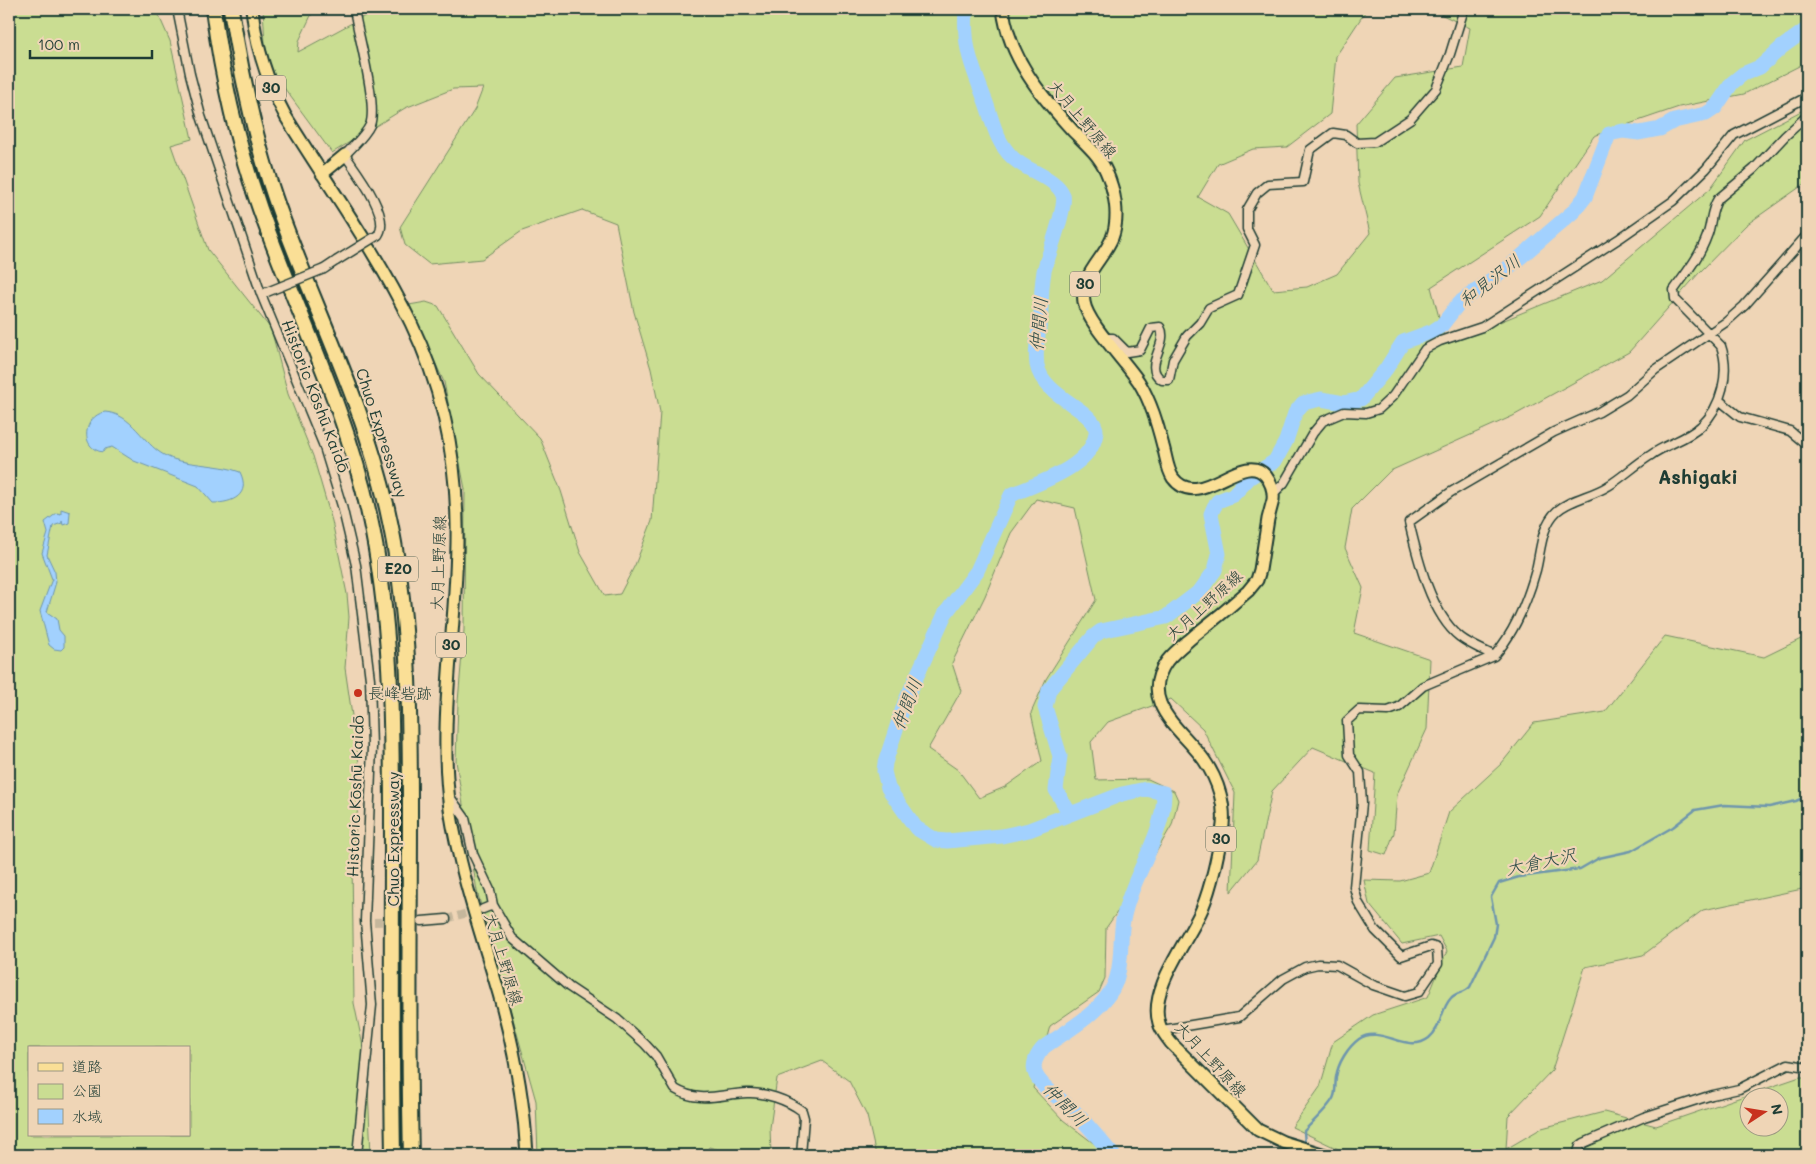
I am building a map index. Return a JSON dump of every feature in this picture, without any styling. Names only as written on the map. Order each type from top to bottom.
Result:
[{"type":"highway","name":"Chuo Expressway","points":[[213,9],[219,52],[243,156],[260,208],[329,383],[347,436],[370,515],[380,574],[388,642],[392,734],[392,1155]]},
{"type":"highway","name":"Chuo Expressway","points":[[231,9],[245,88],[260,149],[276,199],[362,419],[379,476],[396,552],[406,638],[410,716],[411,1155]]},
{"type":"main road","name":"大月上野原線","points":[[252,9],[257,42],[272,89],[391,286],[411,323],[428,364],[449,439],[454,470],[457,526],[446,734],[449,795],[458,852],[471,906],[498,993],[516,1064],[522,1096],[527,1155]]},
{"type":"main road","name":"大月上野原線","points":[[1003,9],[1012,44],[1034,85],[1054,111],[1094,153],[1105,169],[1110,182],[1116,210],[1114,228],[1108,246],[1088,275],[1084,293],[1086,311],[1145,394],[1158,428],[1168,468],[1179,484],[1192,488],[1202,488],[1248,469],[1261,472],[1273,490],[1257,580],[1248,592],[1171,657],[1159,680],[1158,699],[1164,713],[1203,759],[1214,777],[1220,796],[1223,822],[1214,876],[1206,898],[1160,991],[1157,1016],[1162,1030],[1179,1052],[1258,1130],[1283,1142],[1325,1155]]},
{"type":"main road","points":[[322,174],[345,155]]},
{"type":"street","name":"Historic Kōshū Kaidō","points":[[177,9],[190,74],[201,116],[264,293],[323,444],[342,506],[356,565],[370,679],[372,747],[365,921],[372,1005],[357,1155]]},
{"type":"street","points":[[264,293],[324,269],[378,235],[382,226],[379,210],[345,155],[367,130],[371,119],[370,101],[354,9]]},
{"type":"street","points":[[1106,338],[1113,338],[1127,352],[1140,350],[1151,328],[1160,327],[1163,336],[1154,365],[1154,372],[1162,380],[1169,380],[1173,360],[1187,336],[1200,323],[1209,308],[1238,295],[1255,245],[1247,229],[1248,210],[1256,193],[1268,184],[1303,182],[1310,150],[1333,133],[1346,135],[1357,143],[1375,142],[1410,119],[1436,89],[1450,54],[1464,9]]},
{"type":"street","points":[[1273,490],[1284,483],[1313,432],[1323,420],[1344,412],[1366,413],[1379,409],[1393,396],[1425,349],[1440,341],[1482,328],[1644,222],[1687,188],[1734,135],[1807,97]]},
{"type":"street","points":[[1162,1030],[1239,1017],[1283,979],[1305,967],[1318,964],[1337,965],[1373,985],[1405,996],[1419,992],[1438,964],[1438,948],[1431,946],[1401,956],[1375,930],[1358,902],[1354,887],[1362,803],[1360,772],[1349,755],[1347,722],[1359,710],[1388,711],[1399,708],[1423,686],[1494,656],[1502,646],[1522,607],[1535,572],[1547,521],[1559,509],[1608,486],[1652,454],[1701,427],[1719,400],[1725,374],[1724,354],[1721,346],[1710,333],[1679,305],[1675,299],[1674,290],[1708,236],[1714,205],[1718,199],[1754,170],[1785,136],[1807,116]]},
{"type":"street","points":[[1494,656],[1460,637],[1439,609],[1420,570],[1409,522],[1451,492],[1554,432],[1599,412],[1627,395],[1655,370],[1710,333],[1744,306],[1807,235]]},
{"type":"street","points":[[1719,400],[1740,417],[1790,432],[1807,444]]},
{"type":"street","points":[[449,795],[464,818],[472,854],[490,890],[493,905],[512,938],[569,988],[617,1019],[645,1044],[656,1056],[675,1089],[706,1099],[757,1093],[782,1101],[802,1111],[804,1118],[801,1155]]},
{"type":"street","points":[[483,909],[493,905]]},
{"type":"street","points":[[422,921],[446,919]]},
{"type":"street","points":[[365,921],[374,922]]},
{"type":"street","points":[[1577,1155],[1580,1146],[1584,1143],[1644,1117],[1712,1094],[1739,1089],[1788,1064],[1807,1067]]},
{"type":"green space","points":[[9,9],[156,9],[170,41],[192,139],[171,145],[208,250],[271,329],[288,394],[313,456],[332,521],[347,594],[349,617],[345,668],[361,777],[352,863],[354,1003],[367,1066],[371,1155],[9,1155]]},
{"type":"green space","points":[[263,9],[314,9],[299,41],[298,52],[378,9],[424,9],[435,12],[473,9],[1367,9],[1336,56],[1330,114],[1287,147],[1253,149],[1218,164],[1198,197],[1228,214],[1273,290],[1307,287],[1337,274],[1370,233],[1358,183],[1356,124],[1395,78],[1463,67],[1470,28],[1430,9],[1807,9],[1807,62],[1744,94],[1679,107],[1594,136],[1540,216],[1431,287],[1446,344],[1602,280],[1710,189],[1745,140],[1807,108],[1807,182],[1746,225],[1699,273],[1629,352],[1513,416],[1390,471],[1352,509],[1345,548],[1363,588],[1354,633],[1430,659],[1427,729],[1397,794],[1394,833],[1386,855],[1370,850],[1375,773],[1313,747],[1272,791],[1257,860],[1231,892],[1235,793],[1203,729],[1171,699],[1108,722],[1091,742],[1096,780],[1148,779],[1174,791],[1178,800],[1172,825],[1143,875],[1106,928],[1105,978],[1099,992],[1050,1026],[1033,1088],[1063,1120],[1109,1155],[876,1155],[867,1116],[849,1081],[822,1061],[777,1078],[770,1128],[771,1155],[729,1155],[729,1153],[709,1147],[703,1155],[538,1155],[536,1101],[477,891],[456,761],[458,702],[464,630],[465,489],[444,382],[409,305],[426,302],[438,306],[479,374],[540,438],[561,491],[580,552],[605,596],[620,594],[635,565],[652,521],[660,412],[651,369],[634,312],[616,223],[582,210],[522,231],[482,259],[429,264],[405,245],[400,227],[475,109],[483,88],[453,89],[405,108],[332,153],[271,70],[265,44]],"holes":[[[1036,499],[1075,508],[1096,600],[1046,679],[1031,713],[1042,761],[1005,787],[979,798],[958,770],[928,749],[961,691],[952,663],[985,596],[1011,533]]]},
{"type":"green space","points":[[1665,636],[1764,657],[1807,636],[1807,888],[1703,910],[1643,955],[1585,967],[1552,1070],[1508,1116],[1506,1149],[1542,1128],[1604,1112],[1656,1126],[1738,1098],[1738,1136],[1788,1136],[1788,1086],[1774,1086],[1800,1077],[1807,1077],[1807,1155],[1344,1155],[1338,1149],[1292,1127],[1320,1087],[1333,1042],[1373,1015],[1428,997],[1447,951],[1439,936],[1402,944],[1369,904],[1364,880],[1400,881],[1429,873],[1449,812],[1501,764],[1534,723],[1605,712]]},
{"type":"water","points":[[105,412],[123,418],[156,450],[172,459],[240,472],[243,480],[242,492],[233,499],[213,503],[198,486],[134,461],[112,447],[105,449],[103,452],[95,450],[87,439],[88,426],[98,415]]},
{"type":"water","points":[[61,509],[70,512],[69,523],[63,525],[62,521],[62,523],[53,526],[47,555],[55,572],[56,582],[47,612],[57,619],[59,630],[64,636],[64,647],[61,650],[54,649],[49,645],[40,611],[52,579],[42,553],[48,533],[45,522],[57,513],[61,514]]},
{"type":"waterway","name":"仲間川","points":[[966,9],[967,46],[998,137],[1012,157],[1054,183],[1063,195],[1060,220],[1044,271],[1036,358],[1041,376],[1059,395],[1089,418],[1095,425],[1096,433],[1092,445],[1085,455],[1074,464],[1049,479],[1011,495],[977,571],[945,614],[905,702],[884,771],[888,788],[916,828],[936,840],[947,841],[1002,836],[1029,830],[1122,794],[1146,789],[1164,793],[1159,825],[1127,903],[1123,920],[1119,968],[1114,986],[1103,1002],[1079,1023],[1044,1047],[1034,1064],[1036,1075],[1043,1085],[1072,1109],[1113,1155]]},
{"type":"waterway","name":"和見沢川","points":[[1070,814],[1056,790],[1060,756],[1045,707],[1049,690],[1093,637],[1101,631],[1166,617],[1200,591],[1215,570],[1219,554],[1211,514],[1214,507],[1218,501],[1233,495],[1249,478],[1275,461],[1286,441],[1295,413],[1303,403],[1321,399],[1344,403],[1361,399],[1386,369],[1403,342],[1433,331],[1442,325],[1459,303],[1509,267],[1574,211],[1585,197],[1609,134],[1623,131],[1639,133],[1660,129],[1674,121],[1706,114],[1715,108],[1732,83],[1743,74],[1760,67],[1782,47],[1807,29]]},
{"type":"waterway","name":"大倉大沢","points":[[1305,1145],[1304,1131],[1332,1100],[1335,1094],[1339,1066],[1355,1042],[1367,1035],[1376,1035],[1403,1042],[1421,1042],[1433,1034],[1451,998],[1470,987],[1494,937],[1496,924],[1491,897],[1499,883],[1519,877],[1580,869],[1599,858],[1631,851],[1673,827],[1695,810],[1724,805],[1769,807],[1796,801],[1807,796]]},
{"type":"tunnel","points":[[446,919],[478,910]]},
{"type":"tunnel","points":[[374,922],[422,921]]},
{"type":"place","name":"長峰砦跡","points":[[358,693]]},
{"type":"district","name":"Ashigaki","points":[[1698,477]]}]
